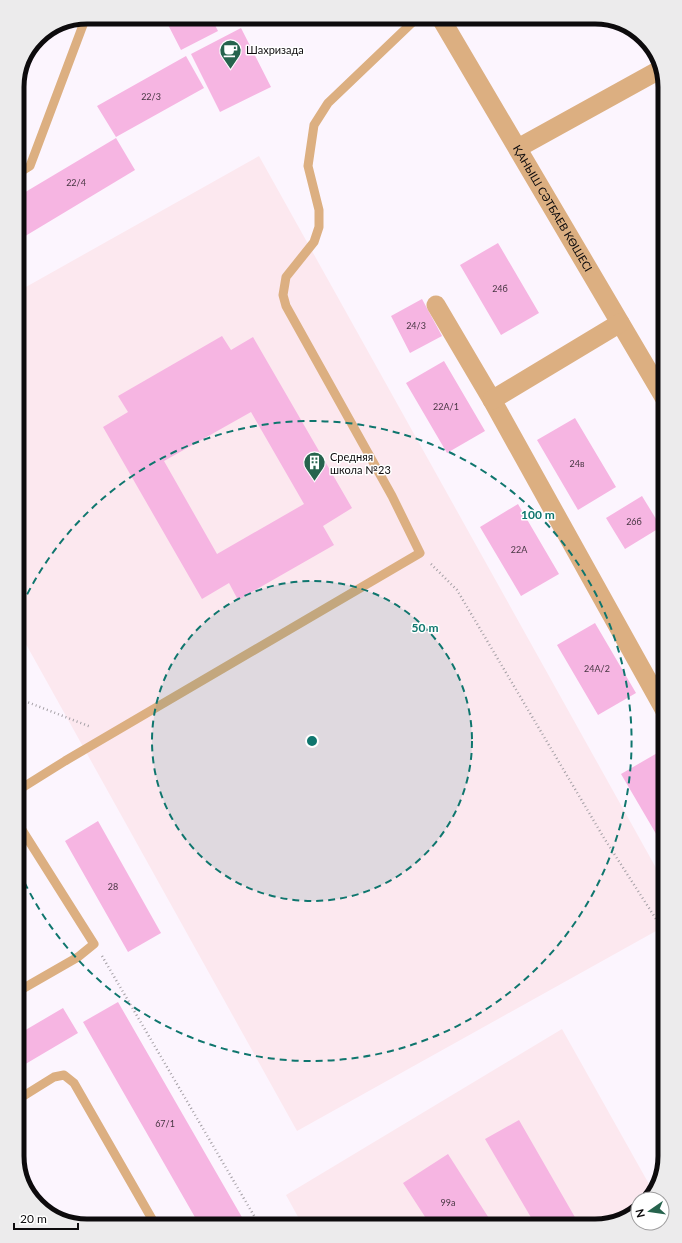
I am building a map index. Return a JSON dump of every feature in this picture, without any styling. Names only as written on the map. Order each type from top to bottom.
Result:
[{"type":"street","name":"ҚАНЫШ СӘТБАЕВ КӨШЕСІ","points":[[444,24],[658,387]]},
{"type":"street","points":[[518,148],[656,72]]},
{"type":"street","points":[[436,306],[492,400],[658,698]]},
{"type":"street","points":[[492,400],[620,323]]},
{"type":"lane","points":[[24,170],[30,166],[83,24]]},
{"type":"lane","points":[[24,787],[420,553],[392,496],[286,306],[282,295],[286,277],[314,242],[319,227],[319,210],[308,166],[314,126],[328,103],[411,24]]},
{"type":"lane","points":[[24,833],[94,944],[78,957],[24,988]]},
{"type":"lane","points":[[24,1095],[54,1076],[64,1076],[74,1083],[152,1219]]},
{"type":"path","points":[[420,553],[457,590],[604,838],[658,922]]},
{"type":"path","points":[[24,701],[110,735]]},
{"type":"path","points":[[94,944],[256,1219]]},
{"type":"shaded area","points":[[259,156],[658,871],[658,930],[297,1131],[24,641],[24,288]]},
{"type":"shaded area","points":[[562,1029],[650,1186],[647,1191],[630,1191],[630,1208],[626,1211],[607,1218],[299,1219],[286,1195]]},
{"type":"building","points":[[168,24],[214,24],[218,31],[181,50]]},
{"type":"building","name":"Шахризада","points":[[241,28],[271,87],[220,112],[191,54]]},
{"type":"building","points":[[186,56],[204,88],[116,137],[97,106]]},
{"type":"building","points":[[116,138],[135,170],[24,237],[24,193]]},
{"type":"building","points":[[498,243],[539,313],[501,335],[460,265]]},
{"type":"building","points":[[422,299],[442,336],[410,353],[391,316]]},
{"type":"building","name":"Средняя школа №23","points":[[222,336],[231,350],[253,337],[352,508],[323,526],[334,545],[238,600],[229,583],[202,599],[103,427],[128,412],[118,396]],"holes":[[[251,412],[304,504],[217,554],[164,461]]]},
{"type":"building","points":[[444,361],[485,431],[447,453],[406,383]]},
{"type":"building","points":[[575,418],[616,487],[578,510],[537,440]]},
{"type":"building","points":[[642,496],[658,522],[658,529],[625,549],[606,518]]},
{"type":"building","points":[[518,504],[559,574],[521,596],[480,527]]},
{"type":"building","points":[[595,623],[636,693],[598,715],[557,645]]},
{"type":"building","points":[[658,753],[658,837],[621,774]]},
{"type":"building","points":[[98,821],[161,933],[128,952],[65,841]]},
{"type":"building","points":[[118,1002],[243,1219],[196,1219],[83,1022]]},
{"type":"building","points":[[63,1008],[78,1033],[24,1065],[24,1031]]},
{"type":"building","points":[[519,1120],[576,1219],[532,1219],[485,1139]]},
{"type":"building","points":[[448,1154],[489,1219],[426,1219],[403,1183]]},
{"type":"place","name":"Шахризада","points":[[231,70]]},
{"type":"place","name":"Средняя школа №23","points":[[314,482]]}]
